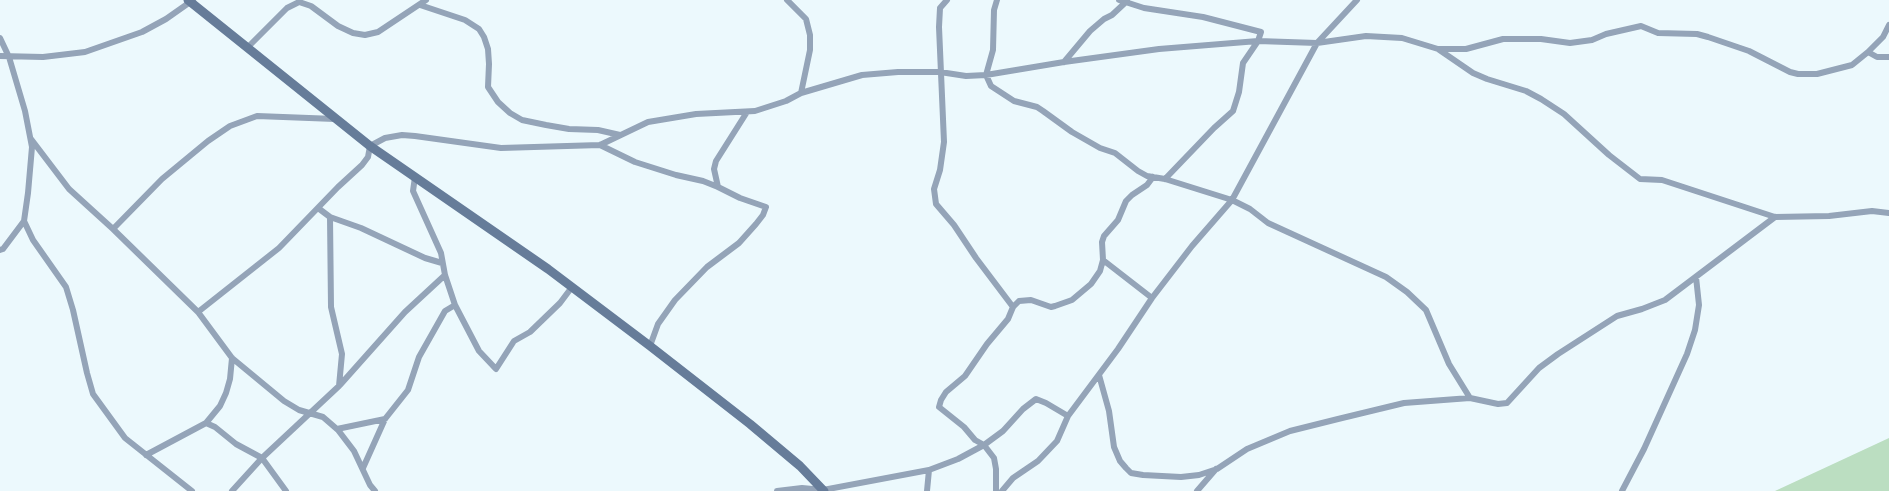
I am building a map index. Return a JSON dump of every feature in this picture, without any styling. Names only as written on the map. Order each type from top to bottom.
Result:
[{"type":"street","points":[[247,48],[287,8],[299,2],[311,6],[338,26],[353,33],[365,35],[378,32],[426,0]]},
{"type":"street","points":[[787,0],[806,19],[810,35],[810,50],[801,93]]},
{"type":"street","points":[[947,0],[940,8],[940,72],[944,142],[940,170],[934,189],[936,204],[954,225],[1013,307]]},
{"type":"street","points":[[997,0],[994,10],[993,50],[986,75],[991,86],[1014,101],[1037,107],[1072,132],[1100,148],[1115,153],[1138,171],[1232,200],[1250,209],[1268,224],[1386,277],[1426,310],[1449,364],[1470,398]]},
{"type":"street","points":[[1002,491],[1013,478],[1038,461],[1057,441],[1068,416],[1152,298],[1192,246],[1232,200],[1317,43],[1357,0]]},
{"type":"street","points":[[0,56],[43,57],[85,52],[142,32],[166,19],[190,1],[370,146],[572,287],[650,346],[750,424],[800,466],[823,490]]},
{"type":"street","points":[[1064,62],[1090,31],[1124,1],[1144,8],[1203,17],[1261,32],[1258,41],[1243,63],[1239,92],[1233,111],[1165,178]]},
{"type":"street","points":[[420,5],[465,20],[479,29],[488,49],[488,87],[498,102],[510,113],[522,120],[546,125],[598,130],[620,135]]},
{"type":"street","points":[[370,146],[385,138],[402,135],[501,148],[600,145],[639,125],[696,114],[747,112],[773,106],[801,93],[862,75],[940,72],[966,76],[986,75],[1159,49],[1258,41],[1317,43],[1380,35],[1402,38],[1438,49],[1466,49],[1503,39],[1541,39],[1570,43],[1592,40],[1606,34],[1641,26],[1658,33],[1697,34],[1708,37],[1749,51],[1790,72],[1817,74],[1852,65],[1883,37],[1889,26]]},
{"type":"street","points":[[0,38],[9,57],[25,111],[32,147],[24,221],[0,250]]},
{"type":"street","points":[[1438,49],[1487,80],[1526,91],[1552,105],[1640,179],[1662,180],[1776,217],[1889,213]]},
{"type":"street","points":[[1868,52],[1877,57],[1889,57]]},
{"type":"street","points":[[718,187],[714,169],[716,161],[747,112]]},
{"type":"street","points":[[113,229],[162,179],[230,126],[257,116],[337,119]]},
{"type":"street","points":[[30,138],[69,189],[198,312],[232,358],[284,402],[323,417],[337,429],[354,451],[375,491]]},
{"type":"street","points":[[600,145],[635,162],[718,187],[766,207],[756,224],[739,243],[707,267],[675,300],[658,324],[650,346]]},
{"type":"street","points":[[198,312],[279,248],[362,165],[368,157],[370,146]]},
{"type":"street","points":[[416,177],[413,191],[441,253],[455,306],[479,351],[496,369],[514,341],[530,332],[560,303],[572,287]]},
{"type":"street","points":[[996,491],[994,458],[984,445],[975,440],[939,407],[941,400],[946,392],[965,376],[1019,301],[1038,302],[1051,307],[1072,300],[1094,281],[1103,260],[1104,236],[1118,220],[1126,201],[1153,177]]},
{"type":"street","points":[[318,208],[330,217],[442,263]]},
{"type":"street","points":[[330,217],[331,307],[342,354],[339,386]]},
{"type":"street","points":[[1197,491],[1217,469],[1247,449],[1290,431],[1404,403],[1470,398],[1498,404],[1507,403],[1539,368],[1558,354],[1617,316],[1665,300],[1776,217]]},
{"type":"street","points":[[24,221],[33,240],[66,287],[93,394],[125,438],[192,491]]},
{"type":"street","points":[[1103,260],[1152,298]]},
{"type":"street","points":[[232,491],[262,458],[339,386],[405,312],[445,275]]},
{"type":"street","points":[[1622,491],[1688,354],[1695,330],[1698,306],[1696,278]]},
{"type":"street","points":[[363,468],[385,419],[408,390],[419,357],[442,316],[455,306]]},
{"type":"street","points":[[146,455],[206,423],[220,406],[226,393],[232,358]]},
{"type":"street","points":[[1099,375],[1109,411],[1114,447],[1120,461],[1131,473],[1181,477],[1199,475],[1217,469]]},
{"type":"street","points":[[777,491],[802,488],[823,490],[929,470],[958,459],[984,445],[1003,431],[1023,409],[1036,399],[1068,416]]},
{"type":"street","points":[[337,429],[385,419]]},
{"type":"street","points":[[206,423],[215,427],[236,444],[262,458],[286,491]]},
{"type":"street","points":[[927,491],[929,470]]},
{"type":"green space","points":[[1889,438],[1889,491],[1775,491]]}]
